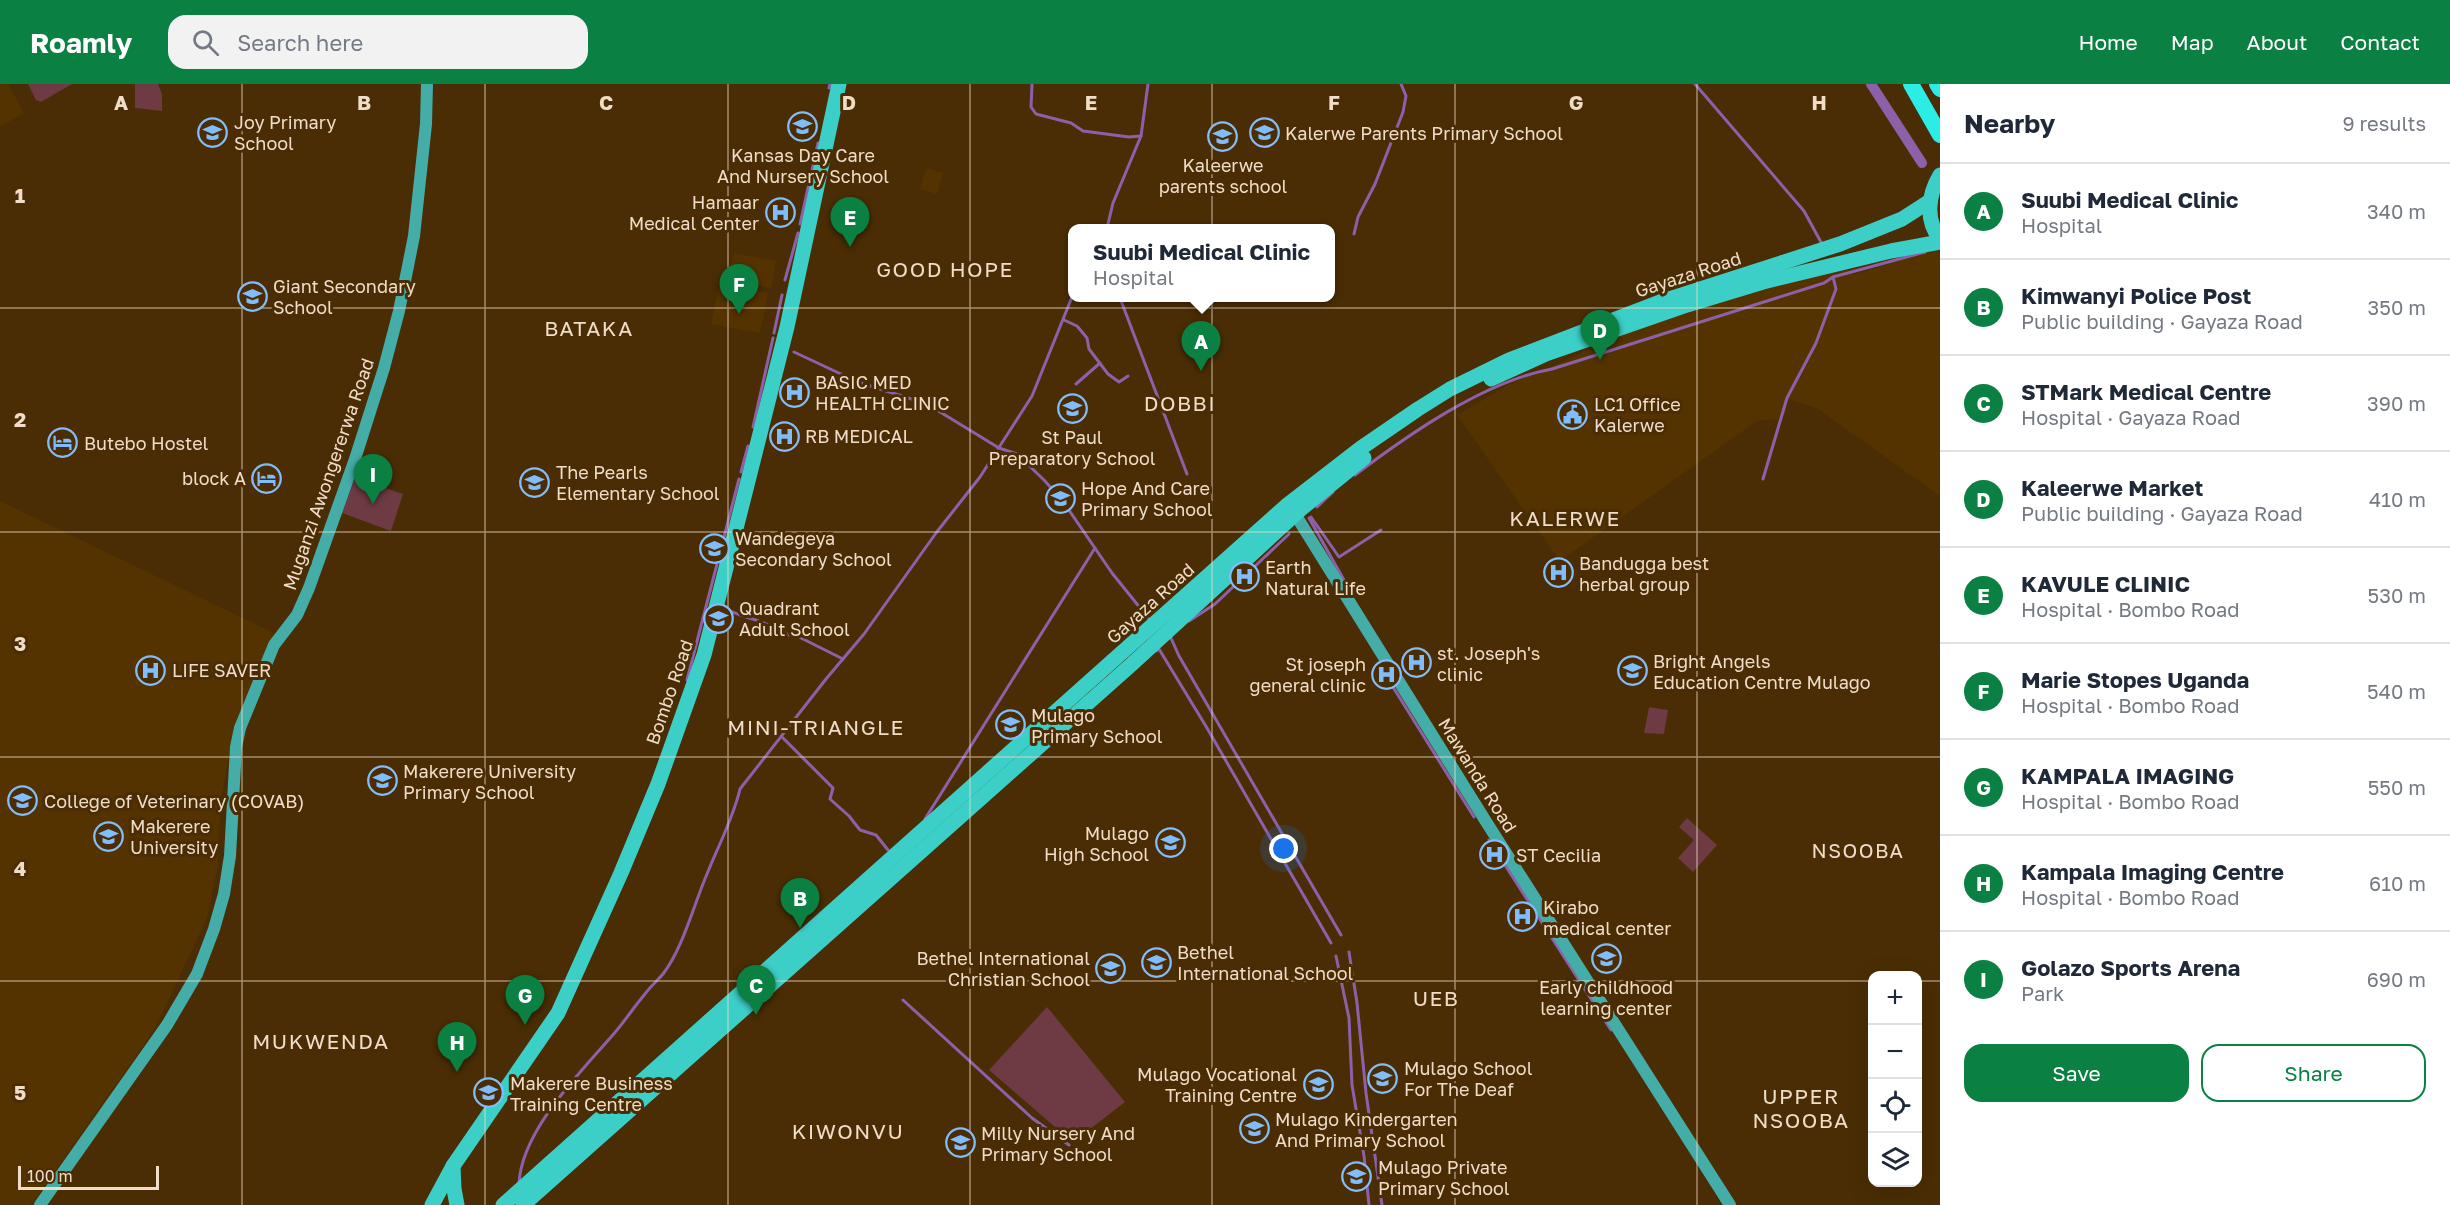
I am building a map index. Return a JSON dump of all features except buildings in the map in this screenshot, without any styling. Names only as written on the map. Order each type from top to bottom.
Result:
[{"type":"highway","points":[[1911,84],[1940,135]]},
{"type":"highway","points":[[1937,84],[1940,88]]},
{"type":"main road","name":"Bombo Road","points":[[432,1205],[453,1166],[542,1038],[566,999],[648,809],[693,688],[704,655],[787,327],[839,84]]},
{"type":"main road","points":[[1940,175],[1930,201],[1931,222],[1940,241]]},
{"type":"main road","name":"Gayaza Road","points":[[503,1205],[1286,506],[1361,448],[1441,395],[1509,360],[1660,302],[1840,244],[1902,219],[1930,201]]},
{"type":"main road","name":"Gayaza Road","points":[[523,1205],[1132,663],[1295,514],[1354,465],[1420,418],[1482,384],[1546,354],[1687,305],[1763,282],[1892,250],[1940,241]]},
{"type":"main road","points":[[453,1166],[457,1205]]},
{"type":"street","name":"Muganzi Awongererwa Road","points":[[40,1205],[167,1025],[197,974],[213,929],[224,894],[230,856],[236,747],[240,728],[274,645],[294,620],[309,588],[358,448],[399,311],[414,236],[428,84]]},
{"type":"street","name":"Mawanda Road","points":[[1295,514],[1485,820],[1730,1205]]},
{"type":"shaded area","points":[[0,84],[8,84],[24,113],[0,127]]},
{"type":"shaded area","points":[[28,84],[72,84],[41,102],[36,100]]},
{"type":"shaded area","points":[[135,84],[158,84],[162,94],[162,111],[135,108]]},
{"type":"shaded area","points":[[926,168],[943,173],[937,194],[920,189]]},
{"type":"shaded area","points":[[1936,249],[1940,254],[1940,496],[1818,409],[1789,399],[1778,419],[1757,421],[1560,561],[1457,415],[1510,384],[1564,361],[1643,322],[1845,266],[1853,275]]},
{"type":"shaded area","points":[[734,253],[776,261],[771,288],[728,280]]},
{"type":"shaded area","points":[[720,283],[768,293],[760,333],[711,324]]},
{"type":"shaded area","points":[[355,478],[403,494],[391,531],[342,513]]},
{"type":"shaded area","name":"Makerere University","points":[[0,501],[278,635],[242,706],[229,755],[220,807],[218,865],[207,918],[154,1030],[31,1205],[0,1205]]},
{"type":"shaded area","points":[[1649,707],[1668,710],[1664,734],[1644,733]]},
{"type":"shaded area","points":[[1687,818],[1717,845],[1693,872],[1678,858],[1694,840],[1679,827]]},
{"type":"shaded area","points":[[1047,1007],[1125,1102],[1076,1140],[1070,1140],[989,1070]]},
{"type":"waterway","points":[[829,88],[830,84]]},
{"type":"waterway","points":[[1032,84],[1031,107],[1036,114],[1071,123],[1083,131],[1129,137],[1141,136]]},
{"type":"waterway","points":[[1108,224],[1113,203],[1141,136],[1148,84]]},
{"type":"waterway","points":[[1354,234],[1358,217],[1375,184],[1403,112],[1406,96],[1401,84]]},
{"type":"waterway","points":[[1695,84],[1804,211],[1822,244]]},
{"type":"waterway","points":[[1871,84],[1922,163]]},
{"type":"waterway","points":[[800,224],[818,143]]},
{"type":"waterway","points":[[785,280],[798,233]]},
{"type":"waterway","points":[[1355,475],[1423,427],[1474,397],[1501,385],[1824,283],[1833,277],[1925,252]]},
{"type":"waterway","points":[[1763,479],[1787,398],[1816,343],[1836,289],[1833,277]]},
{"type":"waterway","points":[[774,333],[782,295]]},
{"type":"waterway","points":[[519,1184],[522,1164],[530,1144],[553,1105],[670,963],[682,939],[740,789],[864,634],[936,533],[980,477],[1032,396],[1070,302]]},
{"type":"waterway","points":[[1122,302],[1187,474]]},
{"type":"waterway","points":[[1064,320],[1077,326],[1087,338],[1089,349],[1108,374],[1119,382],[1128,376]]},
{"type":"waterway","points":[[753,427],[773,338]]},
{"type":"waterway","points":[[794,352],[858,382],[927,404],[999,448],[1017,454],[1062,500],[1112,573],[1149,619]]},
{"type":"waterway","points":[[1076,384],[1100,363]]},
{"type":"waterway","points":[[741,472],[748,446]]},
{"type":"waterway","points":[[687,680],[739,479]]},
{"type":"waterway","points":[[1317,507],[1333,492]]},
{"type":"waterway","points":[[1311,517],[1339,557],[1381,530]]},
{"type":"waterway","points":[[1309,518],[1349,589]]},
{"type":"waterway","points":[[1189,621],[1215,604],[1289,534]]},
{"type":"waterway","points":[[925,819],[1095,548]]},
{"type":"waterway","points":[[723,607],[797,636],[843,659]]},
{"type":"waterway","points":[[1171,638],[1179,656],[1341,935]]},
{"type":"waterway","points":[[1156,651],[1159,649],[1207,728],[1331,943]]},
{"type":"waterway","points":[[1383,671],[1474,817]]},
{"type":"waterway","points":[[782,737],[833,788],[830,799],[849,816],[860,830],[876,835],[888,850]]},
{"type":"waterway","points":[[1489,840],[1611,1030]]},
{"type":"waterway","points":[[1349,952],[1382,1205]]},
{"type":"waterway","points":[[1336,956],[1349,1018],[1352,1085],[1364,1156],[1369,1205]]},
{"type":"waterway","points":[[903,1000],[1032,1118],[1069,1145]]},
{"type":"place","name":"Kansas Day Care And Nursery School","points":[[803,126]]},
{"type":"place","name":"Joy Primary School","points":[[213,132]]},
{"type":"place","name":"Kalerwe Parents Primary School","points":[[1264,133]]},
{"type":"place","name":"Kaleerwe parents school","points":[[1223,136]]},
{"type":"place","name":"Hamaar Medical Center","points":[[780,212]]},
{"type":"place","name":"KAVULE CLINIC","points":[[850,247]]},
{"type":"place","name":"Giant Secondary School","points":[[252,296]]},
{"type":"place","name":"Marie Stopes Uganda","points":[[739,314]]},
{"type":"place","name":"Kaleerwe Market","points":[[1600,360]]},
{"type":"place","name":"Suubi Medical Clinic","points":[[1201,371]]},
{"type":"place","name":"BASIC MED HEALTH CLINIC","points":[[794,392]]},
{"type":"place","name":"St Paul Preparatory School","points":[[1072,408]]},
{"type":"place","name":"LC1 Office Kalerwe","points":[[1573,414]]},
{"type":"place","name":"RB MEDICAL","points":[[784,436]]},
{"type":"place","name":"Butebo Hostel","points":[[63,443]]},
{"type":"place","name":"block A","points":[[267,478]]},
{"type":"place","name":"The Pearls Elementary School","points":[[535,482]]},
{"type":"place","name":"Hope And Care Primary School","points":[[1060,498]]},
{"type":"place","name":"Golazo Sports Arena","points":[[373,504]]},
{"type":"place","name":"Wandegeya Secondary School","points":[[714,548]]},
{"type":"place","name":"Bandugga best herbal group","points":[[1558,573]]},
{"type":"place","name":"Earth Natural Life","points":[[1244,577]]},
{"type":"place","name":"Quadrant Adult School","points":[[718,618]]},
{"type":"place","name":"st. Joseph's clinic","points":[[1416,663]]},
{"type":"place","name":"LIFE SAVER","points":[[151,670]]},
{"type":"place","name":"Bright Angels Education Centre Mulago","points":[[1632,671]]},
{"type":"place","name":"St joseph general clinic","points":[[1387,674]]},
{"type":"place","name":"Mulago Primary School","points":[[1010,725]]},
{"type":"place","name":"Makerere University Primary School","points":[[382,781]]},
{"type":"place","name":"College of Veterinary (COVAB)","points":[[23,801]]},
{"type":"place","name":"Makerere University","points":[[109,836]]},
{"type":"place","name":"Mulago High School","points":[[1170,843]]},
{"type":"place","name":"ST Cecilia","points":[[1495,855]]},
{"type":"place","name":"Kirabo medical center","points":[[1522,917]]},
{"type":"place","name":"Kimwanyi Police Post","points":[[800,928]]},
{"type":"place","name":"Early childhood learning center","points":[[1606,958]]},
{"type":"place","name":"Bethel International School","points":[[1156,962]]},
{"type":"place","name":"Bethel International Christian School","points":[[1111,968]]},
{"type":"place","name":"STMark Medical Centre","points":[[756,1015]]},
{"type":"place","name":"KAMPALA IMAGING","points":[[525,1025]]},
{"type":"place","name":"Kampala Imaging Centre","points":[[457,1072]]},
{"type":"place","name":"Mulago School For The Deaf","points":[[1383,1078]]},
{"type":"place","name":"Mulago Vocational Training Centre","points":[[1318,1084]]},
{"type":"place","name":"Makerere Business Training Centre","points":[[489,1093]]},
{"type":"place","name":"Mulago Kindergarten And Primary School","points":[[1254,1129]]},
{"type":"place","name":"Milly Nursery And Primary School","points":[[960,1143]]},
{"type":"place","name":"Mulago Private Primary School","points":[[1357,1177]]},
{"type":"district","name":"GOOD HOPE","points":[[945,269]]},
{"type":"district","name":"BATAKA","points":[[589,328]]},
{"type":"district","name":"DOBBI","points":[[1180,403]]},
{"type":"district","name":"KALERWE","points":[[1565,518]]},
{"type":"district","name":"MINI-TRIANGLE","points":[[816,727]]},
{"type":"district","name":"NSOOBA","points":[[1858,850]]},
{"type":"district","name":"UEB","points":[[1436,998]]},
{"type":"district","name":"MUKWENDA","points":[[321,1041]]},
{"type":"district","name":"UPPER NSOOBA","points":[[1801,1108]]},
{"type":"district","name":"KIWONVU","points":[[848,1131]]}]
